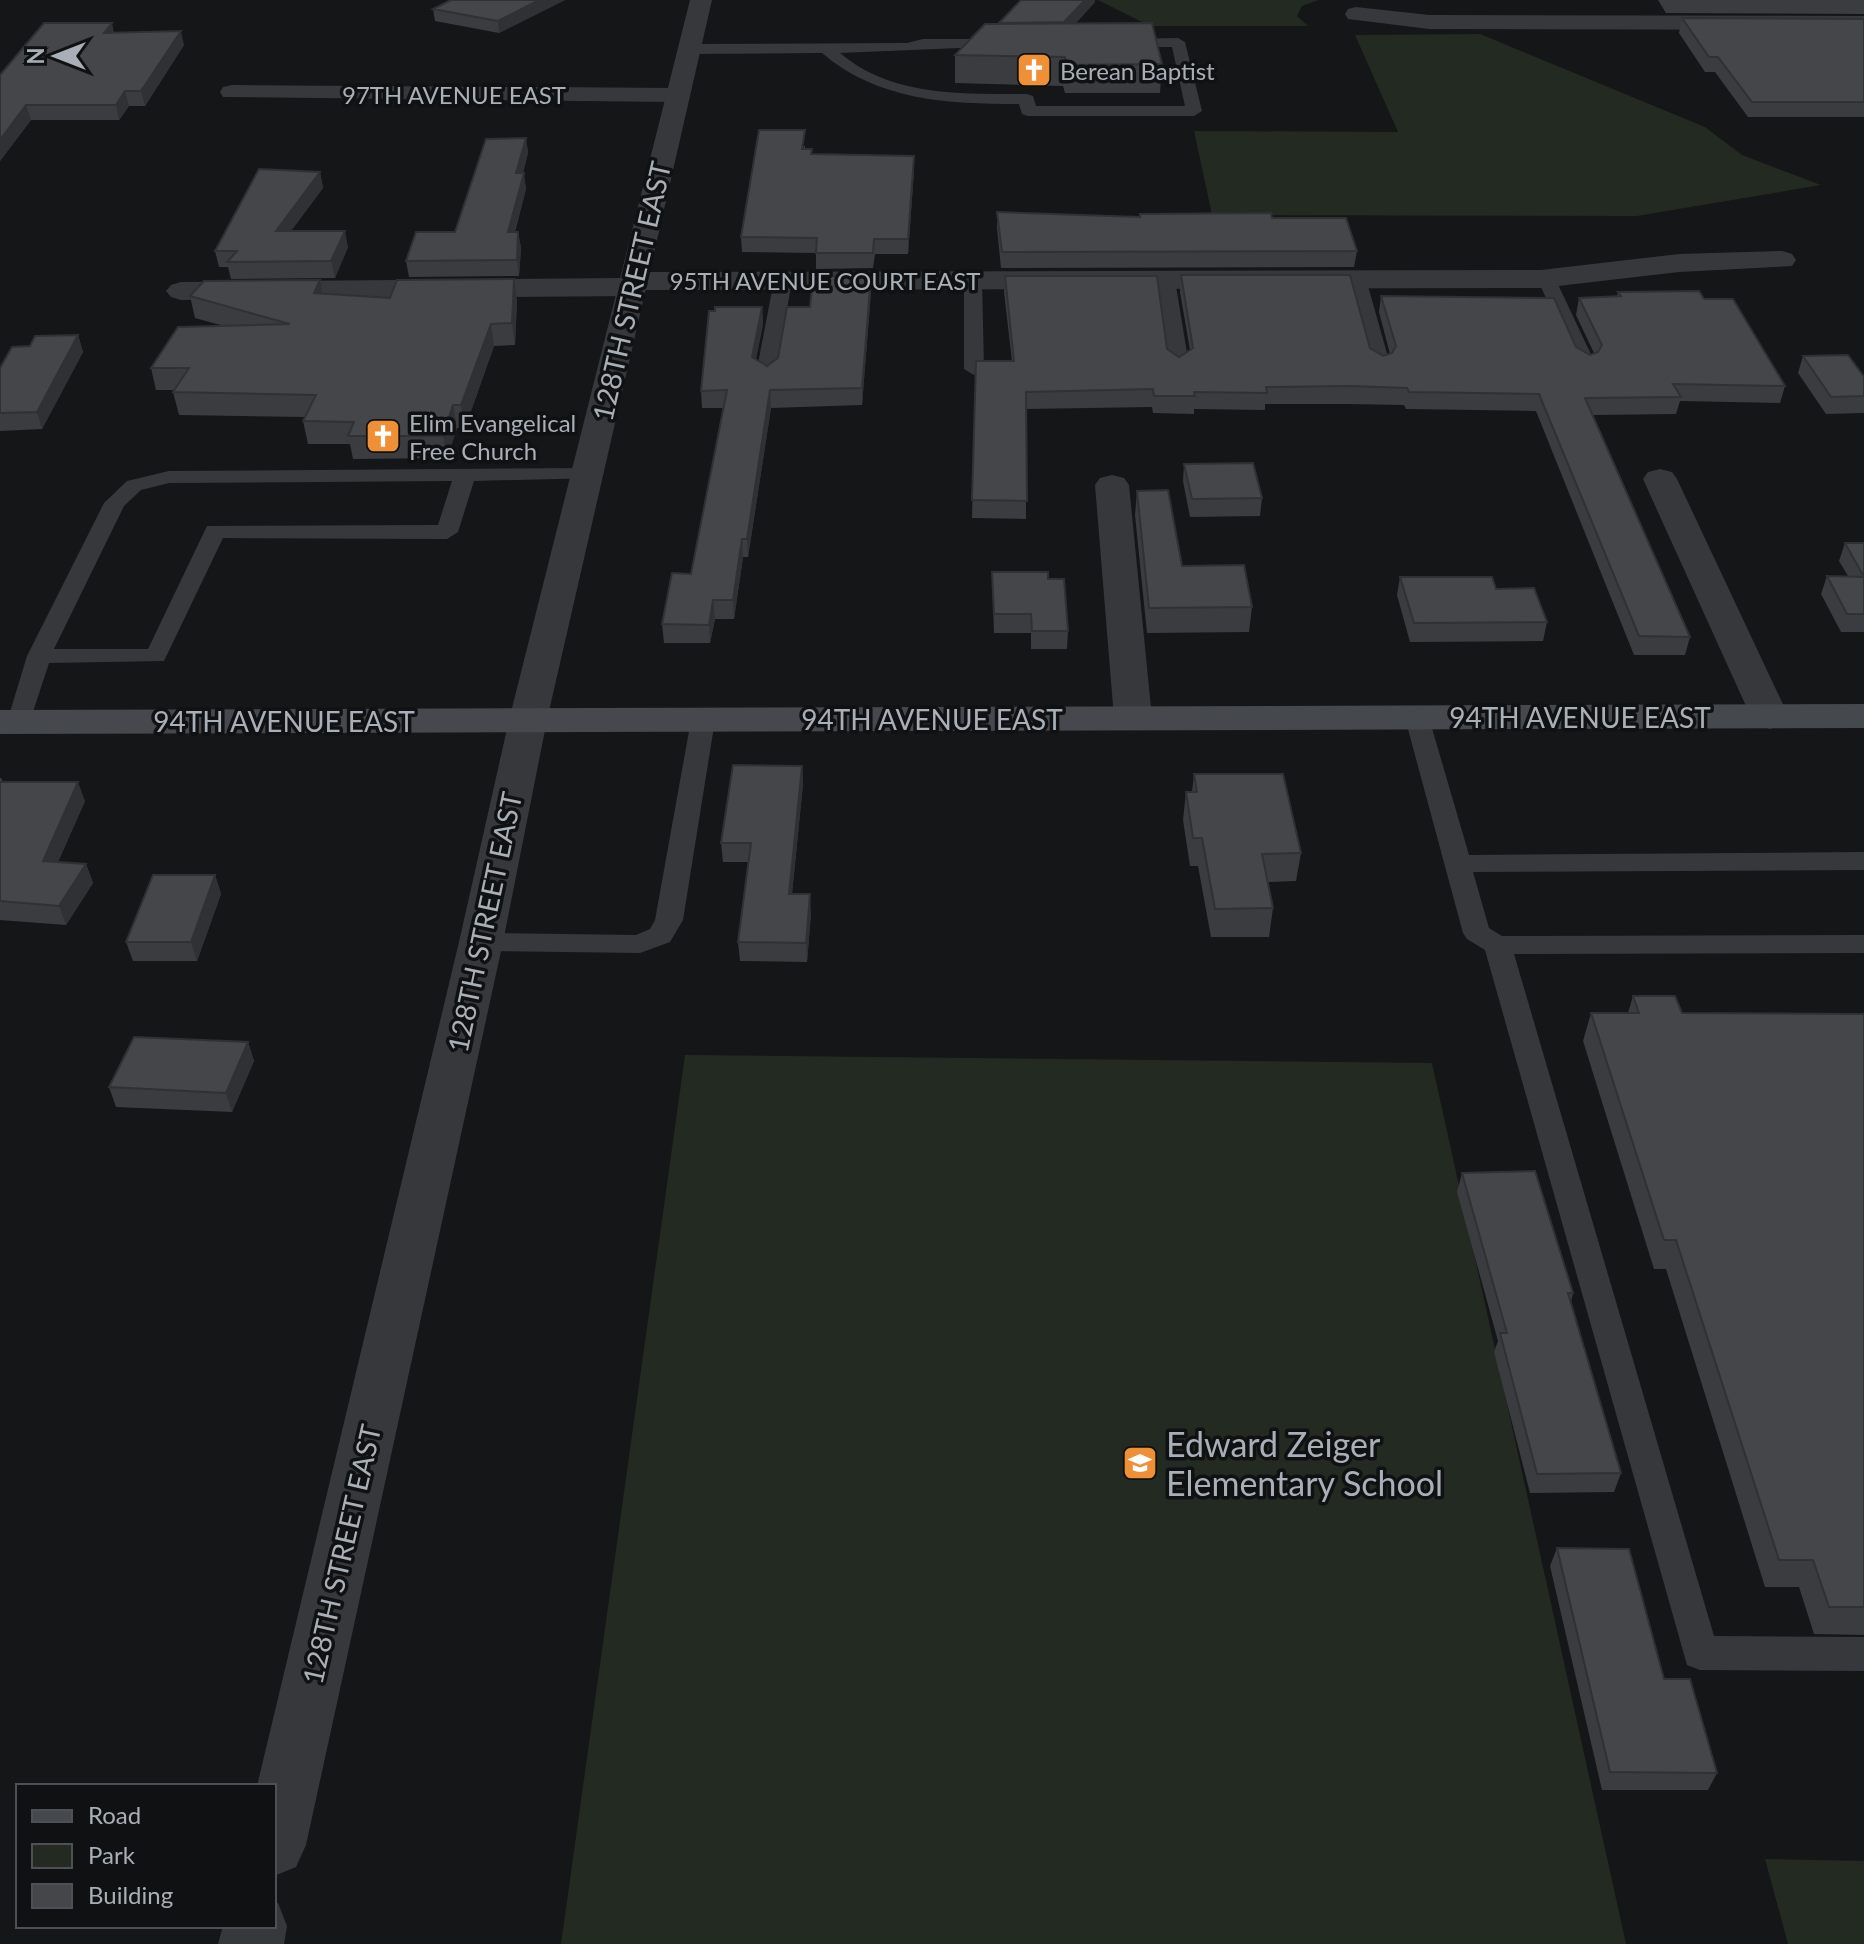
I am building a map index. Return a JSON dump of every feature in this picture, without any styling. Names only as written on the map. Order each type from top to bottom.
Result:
[{"type":"main road","name":"94TH AVENUE EAST","points":[[9,722],[1864,716]]},
{"type":"street","name":"128TH STREET EAST","points":[[276,1836],[481,942],[528,720],[701,0]]},
{"type":"street","points":[[1596,0],[1610,22]]},
{"type":"street","points":[[1356,14],[1429,22],[1864,23]]},
{"type":"street","name":"97TH AVENUE EAST","points":[[232,92],[676,95]]},
{"type":"street","name":"95TH AVENUE COURT EAST","points":[[181,291],[783,280],[1546,278],[1679,263],[1782,260]]},
{"type":"street","points":[[1660,479],[1770,717]]},
{"type":"street","points":[[1112,485],[1133,718]]},
{"type":"lane","points":[[826,49],[841,65],[866,79],[922,94],[969,99],[1027,99],[1028,111],[1194,111],[1178,42],[1098,43]]},
{"type":"lane","points":[[688,49],[826,49],[1018,43]]},
{"type":"lane","points":[[1546,278],[1585,363]]},
{"type":"lane","points":[[1357,279],[1380,364]]},
{"type":"lane","points":[[766,374],[783,280]]},
{"type":"lane","points":[[973,280],[974,369]]},
{"type":"lane","points":[[1166,280],[1179,365]]},
{"type":"lane","points":[[9,722],[115,503],[134,485],[169,477],[589,474]]},
{"type":"lane","points":[[39,656],[156,656],[215,531],[447,532],[465,475]]},
{"type":"lane","points":[[1417,718],[1477,933],[1497,945],[1864,944]]},
{"type":"lane","points":[[481,942],[640,944],[660,935],[669,920],[703,720]]},
{"type":"lane","points":[[1458,864],[1864,861]]},
{"type":"lane","points":[[1497,945],[1700,1653],[1864,1654]]},
{"type":"green space","points":[[1098,0],[1319,0],[1302,6],[1297,16],[1308,26],[1150,26]]},
{"type":"green space","points":[[1480,34],[1705,127],[1742,155],[1821,185],[1637,216],[1212,215],[1194,131],[1398,132],[1355,35]]},
{"type":"green space","points":[[685,1055],[1432,1063],[1626,1944],[561,1944]]},
{"type":"green space","points":[[1765,1859],[1864,1861],[1864,1944],[1788,1944]]},
{"type":"building","points":[[451,0],[539,0],[498,21],[433,9]]},
{"type":"building","points":[[1021,0],[1085,0],[1064,22],[999,23]]},
{"type":"building","points":[[1682,18],[1864,19],[1864,102],[1752,102],[1718,57],[1709,57]]},
{"type":"building","points":[[44,23],[112,23],[104,33],[181,31],[141,91],[125,91],[116,105],[26,105],[0,140],[0,75]]},
{"type":"building","points":[[1152,23],[1162,64],[1066,65],[1065,57],[955,55],[985,24]]},
{"type":"building","points":[[759,130],[805,130],[802,149],[812,149],[811,154],[914,156],[908,239],[874,239],[873,253],[816,253],[817,238],[741,237]]},
{"type":"building","points":[[526,138],[516,173],[524,173],[508,232],[518,232],[517,260],[406,261],[416,232],[455,232],[486,139]]},
{"type":"building","points":[[259,169],[320,172],[276,231],[345,231],[331,261],[227,262],[237,251],[215,251]]},
{"type":"building","points":[[997,212],[1140,217],[1140,214],[1271,213],[1272,218],[1346,218],[1357,251],[1002,252]]},
{"type":"building","points":[[1181,275],[1350,275],[1370,348],[1383,356],[1392,353],[1396,346],[1381,296],[1554,298],[1576,347],[1590,355],[1598,352],[1602,345],[1579,298],[1621,296],[1618,292],[1699,291],[1704,299],[1733,299],[1785,386],[1673,384],[1681,397],[1585,398],[1690,637],[1639,636],[1539,394],[1409,392],[1407,388],[1350,386],[1266,387],[1267,393],[1194,392],[1195,396],[1154,396],[1153,389],[1026,392],[1027,501],[972,500],[976,361],[1014,361],[1005,276],[1157,276],[1167,349],[1179,357],[1193,348]]},
{"type":"building","points":[[813,276],[871,276],[862,388],[770,390],[747,539],[742,539],[733,600],[713,600],[709,625],[662,624],[672,573],[691,574],[727,390],[701,391],[709,311],[715,311],[715,307],[762,307],[752,357],[767,366],[778,358],[787,307],[810,307]]},
{"type":"building","points":[[514,279],[512,323],[491,324],[461,405],[453,405],[443,436],[348,436],[354,422],[303,421],[316,395],[173,392],[189,368],[151,368],[178,327],[290,324],[190,296],[204,281],[320,280],[314,293],[390,298],[397,280]]},
{"type":"building","points":[[78,335],[37,412],[0,413],[0,368],[12,347],[30,346],[35,336]]},
{"type":"building","points":[[1848,355],[1864,377],[1864,396],[1831,397],[1803,356]]},
{"type":"building","points":[[1253,463],[1262,498],[1192,499],[1184,464]]},
{"type":"building","points":[[1168,490],[1182,566],[1244,565],[1252,607],[1149,608],[1137,491]]},
{"type":"building","points":[[1845,543],[1864,543],[1864,577]]},
{"type":"building","points":[[992,572],[1048,572],[1048,579],[1064,579],[1068,631],[1032,631],[1031,614],[994,614]]},
{"type":"building","points":[[1827,576],[1864,577],[1864,614],[1847,614]]},
{"type":"building","points":[[1400,577],[1492,577],[1496,589],[1534,588],[1547,622],[1414,623]]},
{"type":"building","points":[[733,765],[802,766],[789,894],[810,894],[806,943],[738,942],[751,843],[721,843]]},
{"type":"building","points":[[1194,774],[1283,774],[1301,853],[1262,854],[1273,908],[1215,909],[1202,838],[1193,838],[1186,792],[1197,792]]},
{"type":"building","points":[[0,782],[78,782],[43,861],[86,864],[59,906],[0,901]]},
{"type":"building","points":[[153,875],[215,875],[191,942],[126,942]]},
{"type":"building","points":[[1633,996],[1675,996],[1682,1013],[1864,1014],[1864,1607],[1829,1607],[1813,1560],[1779,1560],[1676,1240],[1664,1240],[1591,1013],[1639,1013]]},
{"type":"building","points":[[134,1037],[248,1042],[226,1093],[109,1087]]},
{"type":"building","points":[[1535,1171],[1573,1293],[1568,1293],[1621,1473],[1537,1474],[1500,1333],[1507,1333],[1462,1173]]},
{"type":"building","points":[[1557,1548],[1629,1549],[1664,1679],[1690,1679],[1717,1773],[1610,1772]]},
{"type":"place","name":"Berean Baptist","points":[[1034,70]]},
{"type":"place","name":"Elim Evangelical Free Church","points":[[383,436]]},
{"type":"place","name":"Edward Zeiger Elementary School","points":[[1140,1463]]}]
